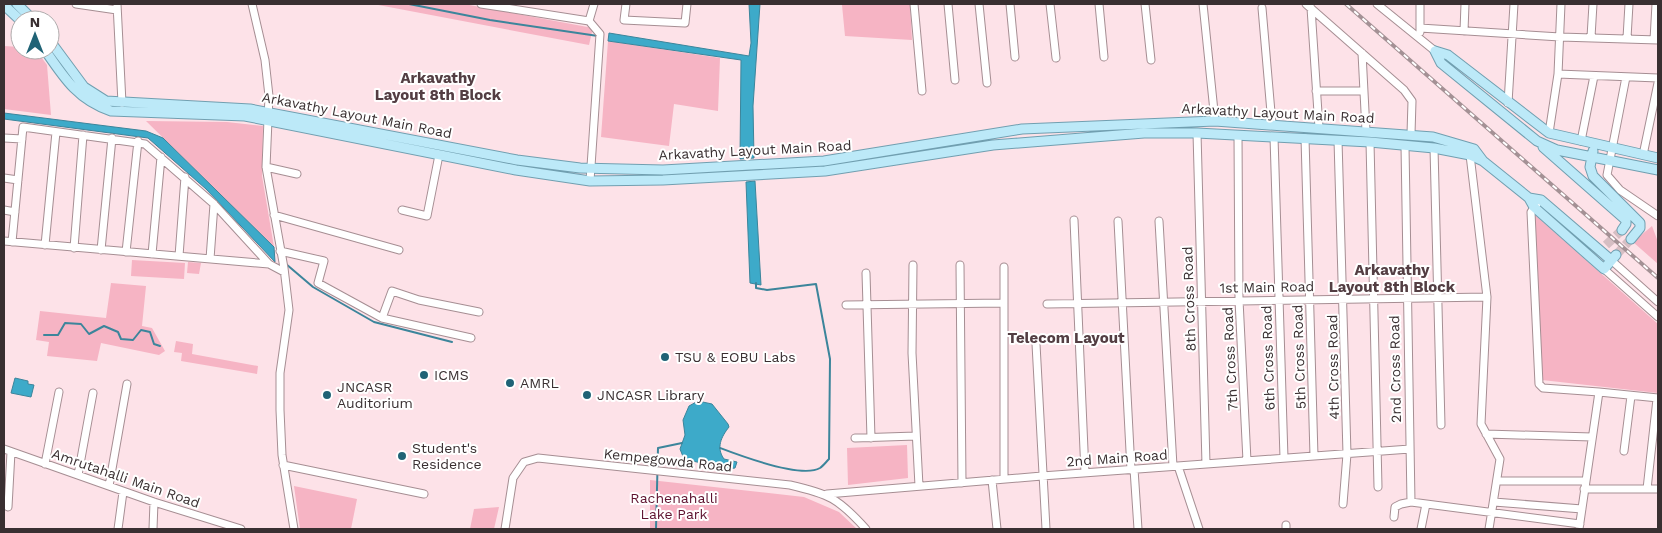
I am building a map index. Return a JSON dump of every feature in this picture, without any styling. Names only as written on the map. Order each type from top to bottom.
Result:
[{"type":"main road","points":[[1435,51],[1448,56],[1548,133],[1658,158]]},
{"type":"main road","points":[[1435,51],[1441,62],[1536,141],[1626,220],[1622,230]]},
{"type":"main road","name":"Arkavathy Layout Main Road","points":[[60,55],[84,87],[101,98],[122,103],[240,108],[268,117],[439,155],[516,170],[590,181],[663,180],[825,172],[994,145],[1114,134],[1197,133],[1305,138],[1472,152]]},
{"type":"main road","name":"Arkavathy Layout Main Road","points":[[52,60],[73,89],[87,100],[102,108],[125,112],[268,117],[518,160],[590,168],[663,170],[758,165],[862,157],[1022,129],[1215,121],[1411,134],[1434,137],[1472,152]]},
{"type":"main road","points":[[992,134],[994,145]]},
{"type":"main road","points":[[1405,146],[1411,134]]},
{"type":"main road","points":[[1536,141],[1557,150],[1658,170]]},
{"type":"main road","points":[[1594,144],[1590,167],[1593,176],[1640,223],[1640,228],[1631,239]]},
{"type":"main road","points":[[1472,152],[1529,198],[1534,207],[1604,269],[1614,257],[1541,200],[1529,198]]},
{"type":"main road","points":[[1591,259],[1603,248]]},
{"type":"street","points":[[76,4],[117,7],[122,103]]},
{"type":"street","points":[[252,4],[265,60],[269,96],[266,167],[289,310],[280,373],[284,465],[294,529]]},
{"type":"street","points":[[481,4],[589,20],[600,34],[590,181]]},
{"type":"street","points":[[589,20],[594,4]]},
{"type":"street","points":[[626,4],[624,20],[685,23],[687,4]]},
{"type":"street","points":[[914,4],[922,91]]},
{"type":"street","points":[[948,4],[955,80]]},
{"type":"street","points":[[979,4],[987,83]]},
{"type":"street","points":[[1010,4],[1015,57]]},
{"type":"street","points":[[1050,4],[1056,58]]},
{"type":"street","points":[[1099,4],[1104,57]]},
{"type":"street","points":[[1145,4],[1150,60]]},
{"type":"street","points":[[1203,4],[1215,121]]},
{"type":"street","points":[[1377,4],[1435,51]]},
{"type":"street","points":[[1420,4],[1420,40]]},
{"type":"street","points":[[1464,31],[1465,4]]},
{"type":"street","points":[[1508,103],[1514,4]]},
{"type":"street","points":[[1548,133],[1558,74],[1561,4]]},
{"type":"street","points":[[1591,37],[1593,4]]},
{"type":"street","points":[[1627,38],[1629,4]]},
{"type":"street","points":[[1420,28],[1560,37],[1656,40],[1656,4]]},
{"type":"street","points":[[1309,6],[1404,90],[1412,101],[1411,134]]},
{"type":"street","points":[[1309,6],[1319,128]]},
{"type":"street","points":[[1262,8],[1272,124]]},
{"type":"street","points":[[1362,53],[1366,131]]},
{"type":"street","points":[[1558,74],[1658,78]]},
{"type":"street","points":[[1581,141],[1594,76]]},
{"type":"street","points":[[1626,77],[1607,175],[1620,190],[1658,216]]},
{"type":"street","points":[[1643,155],[1658,83]]},
{"type":"street","points":[[1316,91],[1364,91]]},
{"type":"street","points":[[269,264],[214,204],[145,144],[138,141],[23,128],[15,212],[8,242],[269,264],[284,270]]},
{"type":"street","points":[[45,245],[56,132]]},
{"type":"street","name":"8th Cross Road","points":[[1197,133],[1206,464]]},
{"type":"street","points":[[74,248],[83,135]]},
{"type":"street","name":"7th Cross Road","points":[[1238,135],[1239,300],[1247,461]]},
{"type":"street","name":"6th Cross Road","points":[[1274,137],[1284,458]]},
{"type":"street","points":[[4,138],[22,139]]},
{"type":"street","points":[[100,250],[112,138]]},
{"type":"street","name":"5th Cross Road","points":[[1305,138],[1314,456]]},
{"type":"street","name":"4th Cross Road","points":[[1338,140],[1347,454],[1342,504]]},
{"type":"street","points":[[126,252],[138,141]]},
{"type":"street","points":[[1370,142],[1378,487]]},
{"type":"street","name":"2nd Cross Road","points":[[1405,146],[1406,298],[1411,502]]},
{"type":"street","points":[[1434,148],[1441,425]]},
{"type":"street","points":[[1472,152],[1487,297],[1481,424],[1500,459],[1489,529]]},
{"type":"street","points":[[402,210],[427,216],[439,155]]},
{"type":"street","points":[[152,254],[161,157]]},
{"type":"street","points":[[266,167],[297,174]]},
{"type":"street","points":[[4,178],[18,180]]},
{"type":"street","points":[[178,256],[185,178]]},
{"type":"street","points":[[1541,200],[1531,212],[1539,384],[1543,388],[1658,398],[1647,489]]},
{"type":"street","points":[[210,259],[214,204]]},
{"type":"street","points":[[4,210],[15,212]]},
{"type":"street","points":[[274,215],[399,250]]},
{"type":"street","points":[[1074,220],[1085,473]]},
{"type":"street","points":[[1118,221],[1138,529]]},
{"type":"street","points":[[1159,221],[1163,301],[1176,466],[1199,529]]},
{"type":"street","points":[[281,252],[324,261],[318,283],[382,318],[471,338]]},
{"type":"street","points":[[1614,257],[1658,302]]},
{"type":"street","points":[[913,265],[912,353],[919,486]]},
{"type":"street","points":[[960,265],[962,482]]},
{"type":"street","points":[[1004,266],[1004,479]]},
{"type":"street","points":[[1604,269],[1658,317]]},
{"type":"street","points":[[866,273],[870,438]]},
{"type":"street","points":[[382,318],[392,291],[419,300],[479,312]]},
{"type":"street","name":"1st Main Road","points":[[1047,304],[1078,302],[1487,297]]},
{"type":"street","points":[[846,306],[1004,303]]},
{"type":"street","points":[[1036,344],[1046,529]]},
{"type":"street","points":[[109,486],[127,384]]},
{"type":"street","points":[[45,464],[59,392]]},
{"type":"street","points":[[1394,517],[1396,507],[1411,502],[1580,527],[1598,392]]},
{"type":"street","points":[[78,476],[93,393]]},
{"type":"street","points":[[1624,450],[1632,396]]},
{"type":"street","points":[[1486,434],[1592,437]]},
{"type":"street","points":[[855,438],[916,436]]},
{"type":"street","name":"2nd Main Road","points":[[827,494],[962,482],[1410,449]]},
{"type":"street","points":[[8,450],[8,507]]},
{"type":"street","name":"Amrutahalli Main Road","points":[[8,450],[218,526],[241,529]]},
{"type":"street","name":"Kempegowda Road","points":[[505,529],[513,478],[524,462],[538,458],[790,485],[827,494],[850,512],[866,529]]},
{"type":"street","points":[[284,465],[424,494]]},
{"type":"street","points":[[992,480],[997,529]]},
{"type":"street","points":[[1497,481],[1658,489]]},
{"type":"street","points":[[118,529],[123,492]]},
{"type":"street","points":[[153,529],[154,502]]},
{"type":"street","points":[[1494,502],[1582,509]]},
{"type":"street","points":[[1421,529],[1426,504]]},
{"type":"green space","points":[[373,4],[464,4],[593,28],[589,45]]},
{"type":"green space","points":[[910,4],[912,40],[845,36],[842,5]]},
{"type":"green space","points":[[608,41],[720,58],[718,111],[674,104],[669,146],[601,137]]},
{"type":"green space","points":[[4,46],[10,46],[10,60],[43,60],[47,65],[51,115],[4,109]]},
{"type":"green space","points":[[146,121],[227,122],[263,126],[262,176],[274,247]]},
{"type":"green space","points":[[1534,214],[1658,324],[1658,393],[1542,380]]},
{"type":"green space","points":[[1652,226],[1658,242],[1658,264],[1633,242]]},
{"type":"green space","points":[[132,260],[185,263],[184,279],[131,276]]},
{"type":"green space","points":[[188,262],[201,263],[199,274],[187,273]]},
{"type":"green space","points":[[111,283],[146,286],[142,326],[152,328],[165,351],[159,355],[101,343],[97,361],[47,356],[49,342],[36,340],[40,311],[106,318]]},
{"type":"green space","points":[[176,341],[193,344],[192,354],[258,366],[257,374],[181,361],[182,353],[174,352]]},
{"type":"green space","points":[[907,445],[908,478],[848,485],[847,448]]},
{"type":"green space","name":"Rachenahalli Lake Park","points":[[650,480],[804,497],[839,512],[857,529],[650,529]]},
{"type":"green space","points":[[294,486],[357,499],[351,529],[300,529]]},
{"type":"green space","points":[[499,507],[494,529],[470,529],[474,509]]},
{"type":"water","points":[[749,4],[760,4],[753,106],[754,158],[740,159],[741,60],[608,41],[609,33],[749,56],[751,43]]},
{"type":"water","points":[[4,113],[146,131],[163,138],[274,247],[275,262],[206,189],[148,138],[4,119]]},
{"type":"water","points":[[755,181],[761,285],[750,283],[746,182]]},
{"type":"water","points":[[15,378],[28,381],[28,384],[34,385],[31,397],[11,393]]},
{"type":"water","points":[[698,401],[712,404],[728,424],[729,427],[720,443],[720,451],[724,459],[737,462],[735,468],[727,469],[684,459],[680,449],[685,435],[683,420],[689,406]]},
{"type":"waterway","points":[[409,4],[490,20],[598,36]]},
{"type":"waterway","points":[[286,264],[313,287],[374,322],[452,342]]},
{"type":"waterway","points":[[720,448],[771,465],[799,471],[811,471],[820,468],[829,459],[830,359],[816,284],[767,290],[756,288],[756,283]]},
{"type":"waterway","points":[[44,335],[58,335],[65,323],[81,324],[89,334],[104,326],[118,332],[121,339],[133,340],[141,330],[150,332],[154,344],[160,346]]},
{"type":"waterway","points":[[656,529],[658,448],[682,443]]},
{"type":"tunnel","points":[[1606,245],[1622,230]]},
{"type":"tunnel","points":[[1616,255],[1631,239]]},
{"type":"railway","points":[[1346,4],[1658,278]]},
{"type":"place","name":"TSU & EOBU Labs","points":[[665,357]]},
{"type":"place","name":"ICMS","points":[[424,375]]},
{"type":"place","name":"AMRL","points":[[510,383]]},
{"type":"place","name":"JNCASR Auditorium","points":[[327,395]]},
{"type":"place","name":"JNCASR Library","points":[[587,395]]},
{"type":"place","name":"Student's Residence","points":[[402,456]]},
{"type":"district","name":"Arkavathy Layout 8th Block","points":[[438,86]]},
{"type":"district","name":"Arkavathy Layout 8th Block","points":[[1392,278]]},
{"type":"district","name":"Telecom Layout","points":[[1066,338]]}]
